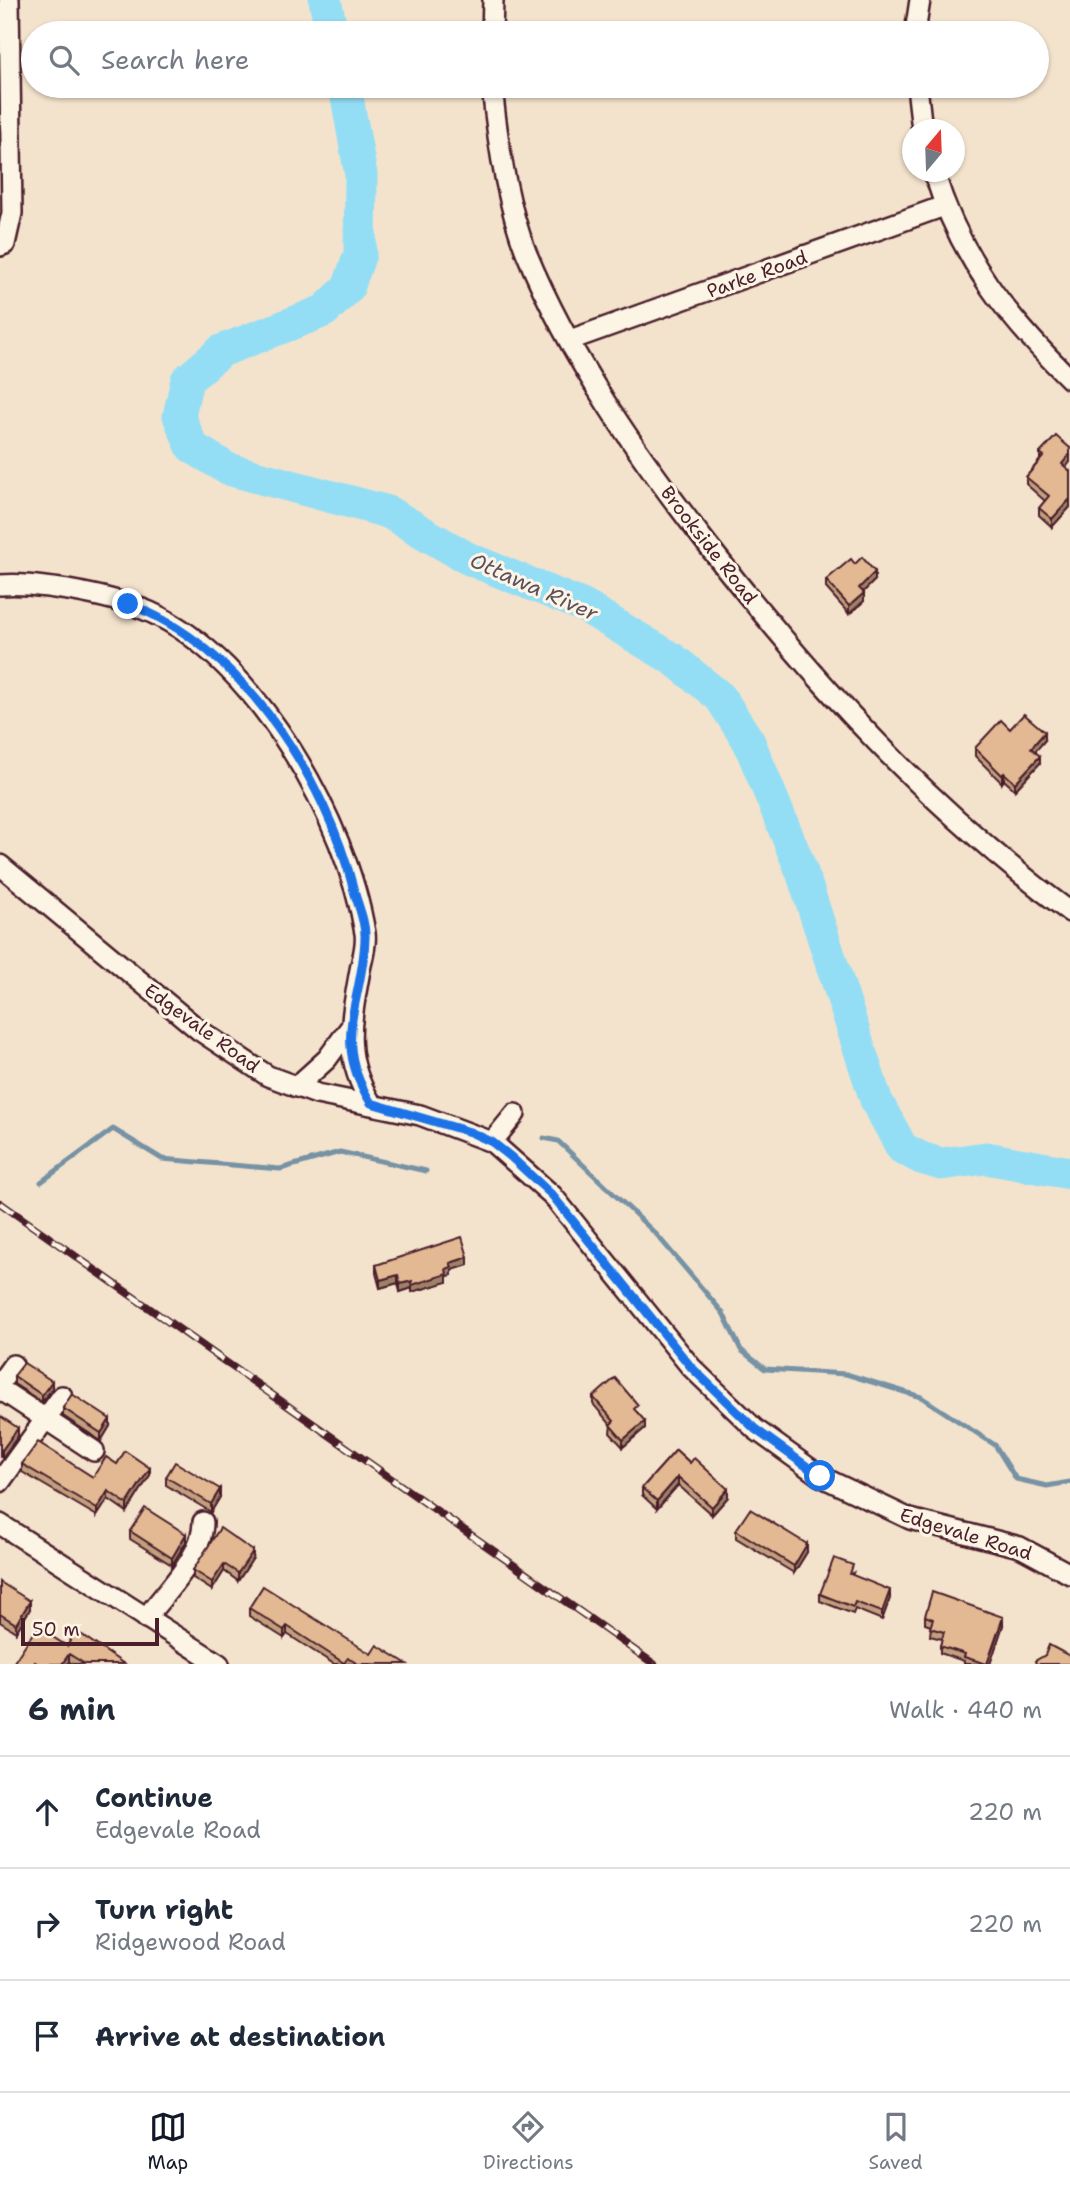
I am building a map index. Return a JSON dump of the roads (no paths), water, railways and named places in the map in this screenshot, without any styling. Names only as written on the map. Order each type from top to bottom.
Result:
[{"type":"street","points":[[0,246],[5,244],[12,213],[9,0]]},
{"type":"street","points":[[492,21],[493,0]]},
{"type":"street","points":[[917,21],[920,0]]},
{"type":"street","name":"Brookside Road","points":[[494,98],[503,157],[525,249],[570,340],[613,414],[668,494],[800,658],[869,735],[955,821],[1070,912]]},
{"type":"street","points":[[918,98],[921,119]]},
{"type":"street","points":[[937,182],[944,205],[984,282],[1028,337],[1070,379]]},
{"type":"street","name":"Parke Road","points":[[570,340],[944,205]]},
{"type":"street","points":[[0,585],[21,583],[103,596],[152,613],[218,660],[289,743],[308,773],[346,859],[366,936],[349,1029],[355,1070],[371,1103]]},
{"type":"street","name":"Edgevale Road","points":[[0,865],[199,1030],[268,1076],[317,1094],[420,1115],[492,1142],[552,1195],[691,1367],[755,1429],[820,1476],[865,1500],[910,1519],[1020,1547],[1070,1574]]},
{"type":"street","points":[[296,1087],[327,1059],[349,1029]]},
{"type":"street","points":[[492,1142],[515,1114]]},
{"type":"street","points":[[0,1383],[13,1365]]},
{"type":"street","points":[[0,1390],[94,1451]]},
{"type":"street","points":[[0,1482],[62,1396]]},
{"type":"street","points":[[146,1618],[193,1554],[203,1532],[203,1521]]},
{"type":"street","points":[[0,1524],[209,1661]]},
{"type":"waterway","name":"Ottawa River","points":[[325,0],[329,21]]},
{"type":"waterway","name":"Ottawa River","points":[[347,98],[361,175],[360,254],[348,288],[324,311],[221,351],[187,380],[179,416],[192,447],[228,469],[388,512],[467,558],[584,606],[673,659],[720,697],[749,742],[802,872],[876,1100],[902,1148],[941,1164],[986,1158],[1070,1173]]},
{"type":"waterway","points":[[41,1182],[113,1129],[162,1159],[280,1169],[340,1152],[426,1171]]},
{"type":"waterway","points":[[544,1138],[558,1141],[657,1235],[723,1313],[741,1350],[765,1369],[846,1374],[921,1397],[995,1445],[1016,1479],[1047,1486],[1070,1482]]},
{"type":"railway","points":[[0,1203],[654,1664]]}]
